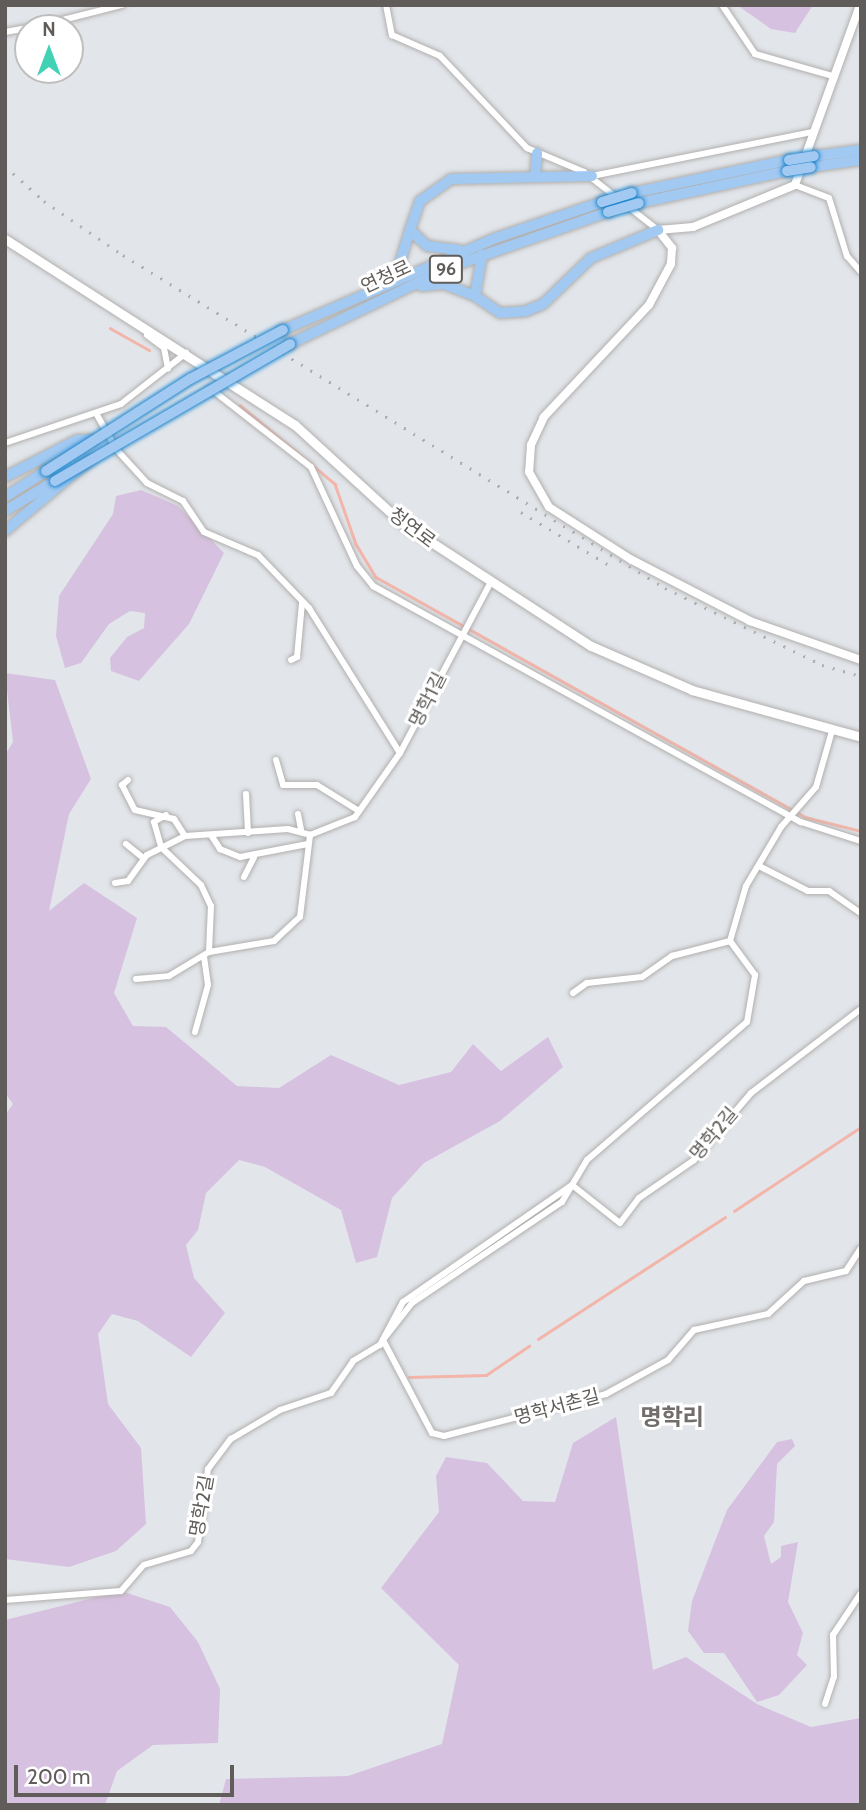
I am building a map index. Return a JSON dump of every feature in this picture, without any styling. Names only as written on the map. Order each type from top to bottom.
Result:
[{"type":"highway","name":"연청로","points":[[813,162],[861,150]]},
{"type":"highway","points":[[535,177],[537,153]]},
{"type":"highway","name":"연청로","points":[[5,496],[92,440],[283,330],[465,250],[636,198],[788,165],[861,160]]},
{"type":"highway","points":[[370,293],[399,266],[420,201],[451,179],[592,176]]},
{"type":"highway","name":"연청로","points":[[5,512],[58,484],[90,460],[290,344],[388,296],[482,255],[605,207]]},
{"type":"highway","points":[[410,230],[426,246],[465,250]]},
{"type":"highway","points":[[482,255],[475,296],[479,305],[500,313],[526,311],[543,304],[591,258],[659,230]]},
{"type":"highway","points":[[388,296],[430,283],[475,296]]},
{"type":"highway","points":[[5,477],[77,440],[92,440]]},
{"type":"highway","points":[[5,531],[58,484]]},
{"type":"main road","name":"청연로","points":[[5,239],[187,352],[295,425],[402,523],[490,584],[648,674],[832,731],[861,737]]},
{"type":"street","points":[[84,14],[122,5]]},
{"type":"street","points":[[386,5],[392,35],[440,56],[537,153],[592,176],[659,230],[672,248],[671,264],[649,305],[544,417],[531,445],[533,488],[562,517],[718,607],[861,660]]},
{"type":"street","points":[[722,5],[755,54],[833,76]]},
{"type":"street","points":[[795,185],[860,5]]},
{"type":"street","points":[[592,176],[812,132]]},
{"type":"street","points":[[659,230],[692,227],[795,185],[829,198],[847,256],[861,272]]},
{"type":"street","points":[[126,313],[164,348],[168,369]]},
{"type":"street","points":[[5,443],[121,404],[187,352]]},
{"type":"street","points":[[210,388],[311,467],[357,566],[373,586],[792,814],[861,841]]},
{"type":"street","points":[[96,413],[116,449],[147,483],[183,501],[204,532],[258,555],[302,603],[352,668],[400,753]]},
{"type":"street","name":"명학1길","points":[[310,835],[359,811],[400,753],[490,584]]},
{"type":"street","points":[[291,660],[298,657],[302,603]]},
{"type":"street","points":[[573,993],[587,983],[642,977],[673,956],[730,941],[737,904],[792,814],[816,787],[832,731]]},
{"type":"street","points":[[276,760],[283,785],[317,785],[359,811]]},
{"type":"street","points":[[128,780],[122,785],[135,810],[166,815],[186,836]]},
{"type":"street","points":[[246,794],[248,833]]},
{"type":"street","points":[[298,814],[301,830]]},
{"type":"street","points":[[166,815],[154,822],[161,847],[201,886],[211,906],[206,955],[208,985],[195,1032]]},
{"type":"street","points":[[115,883],[128,881],[143,858],[186,836],[301,830],[310,835],[300,917],[274,942],[206,955],[169,976],[136,979]]},
{"type":"street","points":[[211,835],[229,855],[254,857],[308,844]]},
{"type":"street","points":[[126,844],[143,858]]},
{"type":"street","points":[[244,877],[254,857]]},
{"type":"street","points":[[759,866],[808,891],[828,891],[861,913]]},
{"type":"street","name":"명학2길","points":[[5,1600],[121,1591],[143,1566],[191,1551],[198,1542],[208,1469],[231,1439],[280,1410],[323,1398],[383,1340],[412,1303],[545,1216],[597,1151],[747,1022],[755,975],[730,941]]},
{"type":"street","name":"명학2길","points":[[572,1185],[621,1223],[639,1198],[694,1160],[751,1093],[861,1009]]},
{"type":"street","name":"명학서촌길","points":[[383,1340],[432,1433],[444,1436],[606,1395],[668,1360],[694,1330],[768,1314],[804,1281],[846,1271],[861,1248]]},
{"type":"street","points":[[825,1704],[834,1678],[833,1635],[861,1593]]},
{"type":"shaded area","points":[[737,5],[813,5],[795,33],[771,29]]},
{"type":"shaded area","points":[[141,490],[178,506],[224,553],[189,624],[139,681],[111,671],[110,658],[127,637],[144,628],[145,613],[130,611],[109,624],[81,663],[65,668],[56,636],[59,596],[113,514],[116,496]]},
{"type":"shaded area","points":[[5,673],[55,680],[91,779],[69,814],[49,911],[84,883],[137,918],[114,993],[133,1026],[166,1027],[237,1086],[279,1088],[331,1055],[399,1085],[451,1072],[473,1044],[501,1071],[548,1037],[563,1067],[500,1121],[424,1163],[392,1198],[377,1257],[356,1263],[341,1210],[265,1167],[239,1160],[206,1193],[198,1230],[186,1245],[194,1278],[225,1313],[191,1357],[138,1321],[112,1314],[98,1334],[108,1404],[141,1448],[146,1524],[116,1551],[69,1567],[5,1559],[5,1115],[13,1104],[5,1093],[5,755],[13,742]]},
{"type":"shaded area","points":[[616,1417],[653,1670],[686,1657],[757,1704],[811,1727],[861,1718],[861,1805],[219,1805],[226,1779],[348,1776],[442,1744],[459,1665],[381,1588],[439,1512],[436,1476],[446,1457],[487,1463],[523,1501],[555,1502],[573,1443]]},
{"type":"shaded area","points":[[792,1439],[795,1446],[777,1464],[774,1522],[764,1536],[771,1564],[781,1557],[781,1546],[798,1542],[788,1602],[803,1633],[797,1655],[807,1665],[779,1695],[757,1702],[724,1653],[704,1653],[688,1631],[692,1601],[727,1510],[777,1442]]},
{"type":"shaded area","points":[[121,1591],[170,1607],[198,1642],[220,1689],[218,1743],[153,1745],[117,1771],[105,1805],[5,1805],[5,1620]]},
{"type":"waterway","points":[[110,328],[149,350]]},
{"type":"waterway","points":[[240,405],[335,484],[356,544],[376,577],[805,817],[861,831]]},
{"type":"waterway","points":[[734,1211],[861,1127]]},
{"type":"waterway","points":[[538,1339],[725,1217]]},
{"type":"waterway","points":[[409,1377],[486,1375],[529,1346]]},
{"type":"railway","points":[[5,166],[44,201],[123,255],[665,588],[822,665],[861,676]]},
{"type":"railway","points":[[521,512],[614,568]]},
{"type":"district","name":"명학리","points":[[672,1417]]}]
